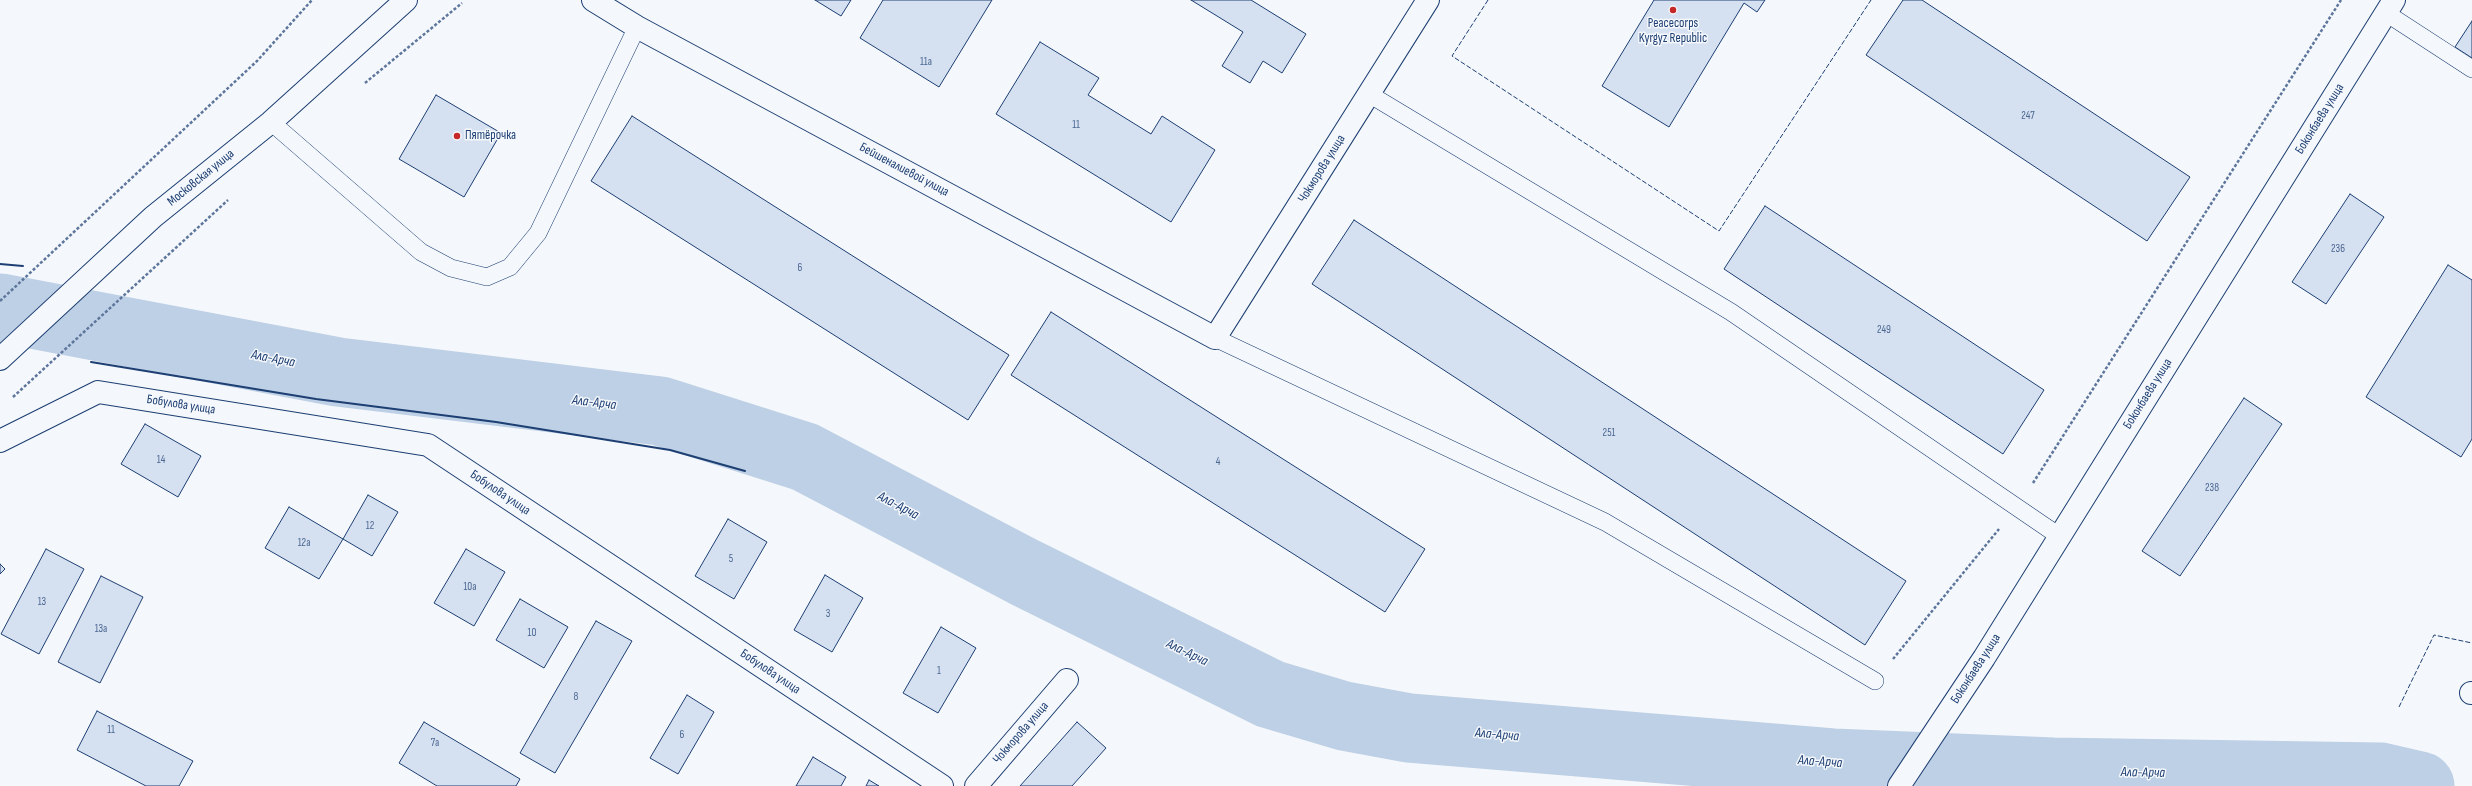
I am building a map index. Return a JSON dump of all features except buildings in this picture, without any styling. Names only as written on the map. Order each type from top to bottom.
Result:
[{"type":"street","name":"Московская улица","points":[[0,359],[153,217],[271,122],[406,0]]},
{"type":"street","name":"Бейшеналиевой улица","points":[[593,0],[637,27],[1215,338]]},
{"type":"street","name":"Чокморова улица","points":[[1215,338],[1428,0]]},
{"type":"street","name":"Боконбаева улица","points":[[1899,786],[1984,658],[2390,7]]},
{"type":"street","name":"Бобулова улица","points":[[0,441],[98,392],[428,445],[942,786]]},
{"type":"street","name":"Чокморова улица","points":[[976,786],[1067,680]]},
{"type":"lane","points":[[2390,7],[2472,69]]},
{"type":"lane","points":[[271,122],[421,252],[451,268],[487,277],[510,267],[538,233],[637,27]]},
{"type":"lane","points":[[1369,94],[1731,312],[2018,506],[2059,536]]},
{"type":"lane","points":[[1215,338],[1604,522],[1875,681]]},
{"type":"path","points":[[0,301],[257,61],[312,0]]},
{"type":"path","points":[[1875,681],[2018,506],[2341,0]]},
{"type":"path","points":[[12,399],[198,228]]},
{"type":"waterway","name":"Ала-Арча","points":[[0,308],[338,372],[660,411],[805,457],[1024,572],[1270,694],[1344,716],[1409,728],[1833,763],[2053,772],[2381,777],[2420,786]]},
{"type":"fence","points":[[1488,0],[1452,56],[1719,231],[1871,0]]},
{"type":"fence","points":[[2399,707],[2434,635],[2472,643]]},
{"type":"wall","points":[[0,264],[23,266]]},
{"type":"wall","points":[[91,362],[316,399],[496,422],[670,450],[745,471]]},
{"type":"place","name":"Peacecorps Kyrgyz Republic","points":[[1673,10]]},
{"type":"place","name":"Пятёрочка","points":[[457,136]]}]
